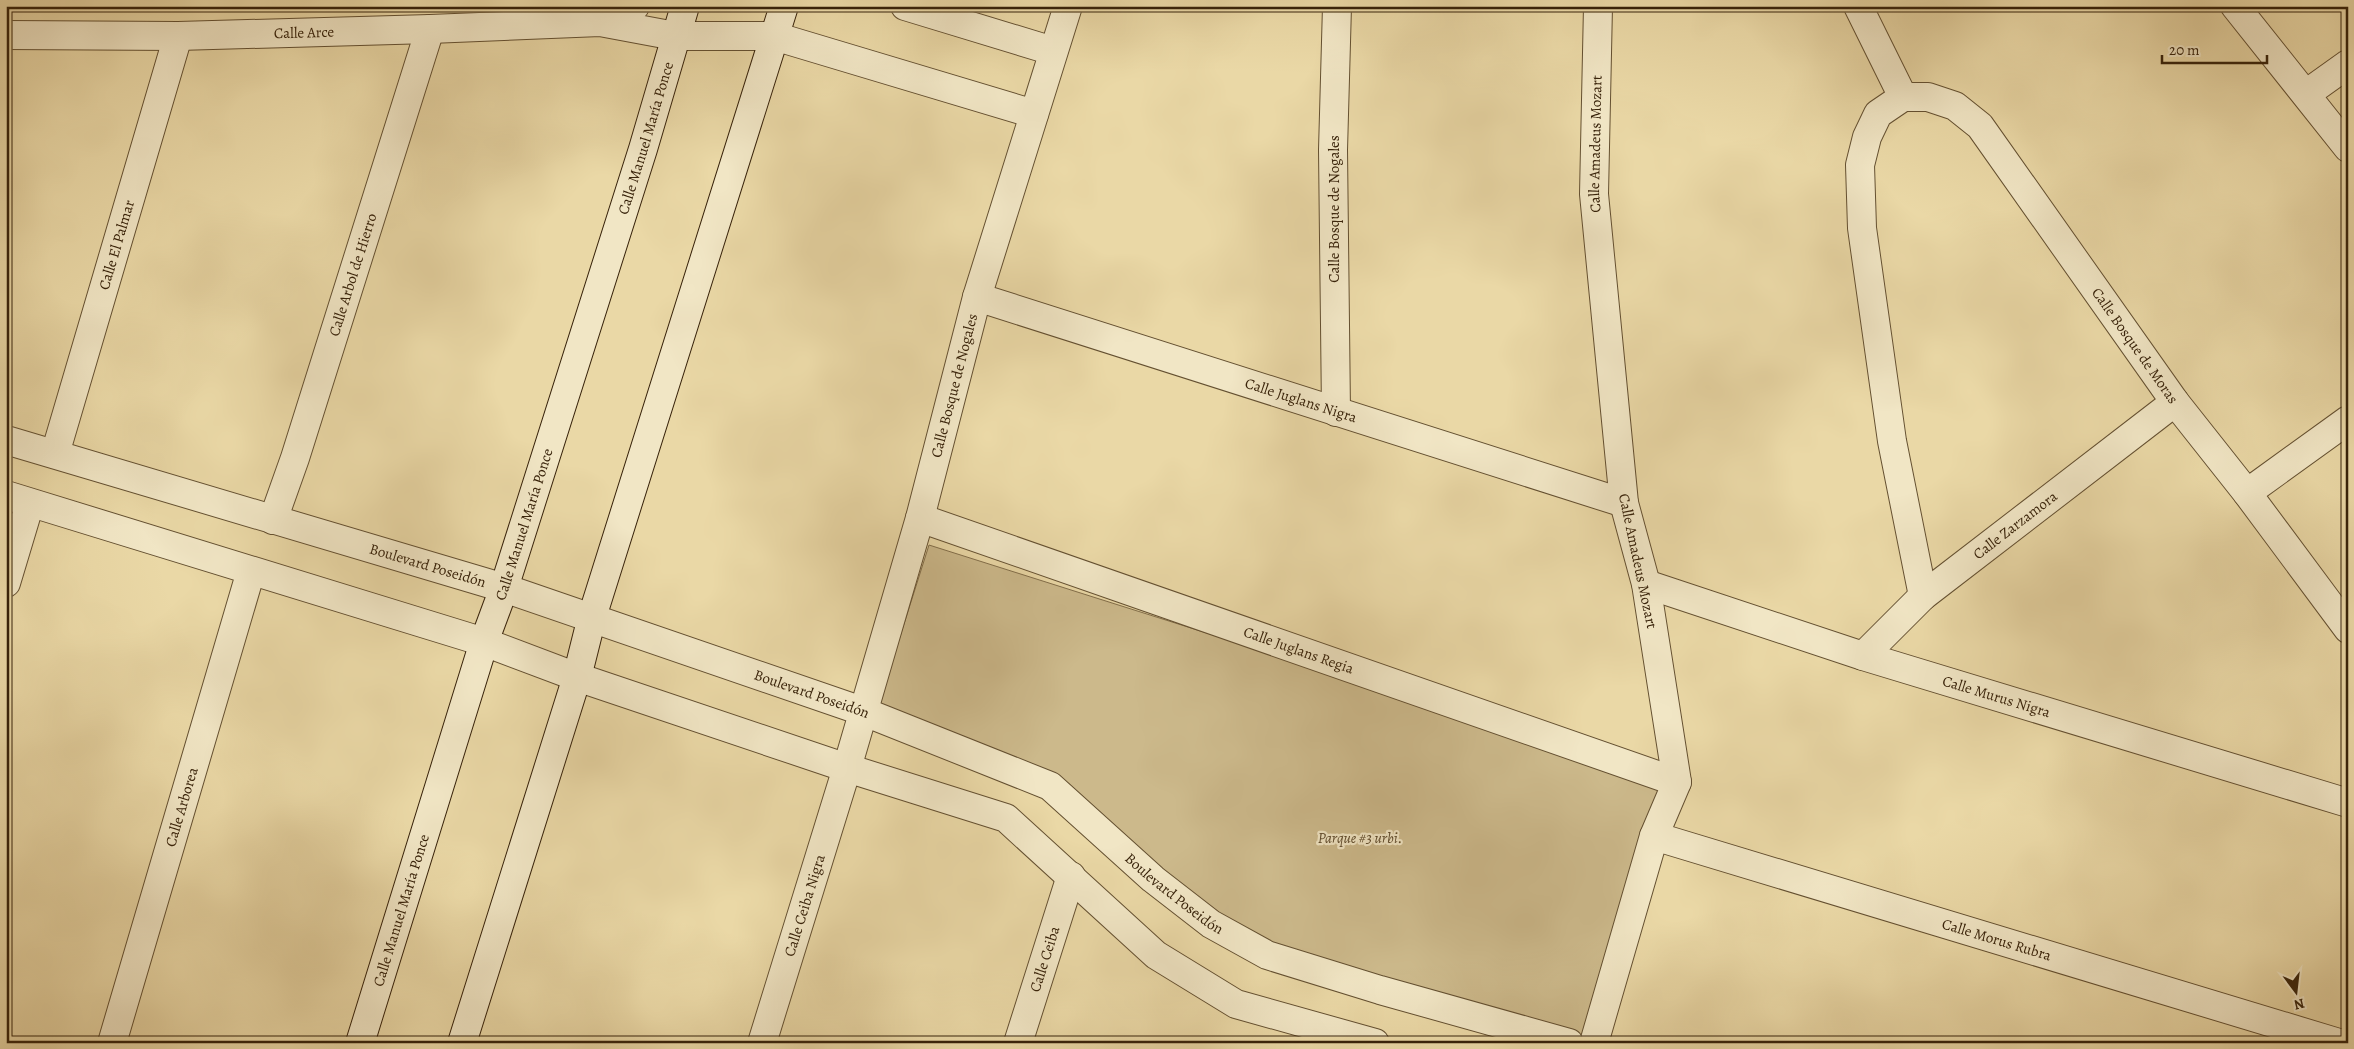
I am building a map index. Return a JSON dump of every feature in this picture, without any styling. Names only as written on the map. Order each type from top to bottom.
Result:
[{"type":"street","name":"Calle Arce","points":[[600,22],[635,6]]},
{"type":"street","name":"Calle Manuel María Ponce","points":[[360,1043],[484,642],[504,588],[643,149],[685,6]]},
{"type":"street","points":[[462,1043],[577,677],[592,617],[784,6]]},
{"type":"street","points":[[905,6],[1053,51]]},
{"type":"street","name":"Calle Bosque de Nogales","points":[[847,768],[862,711],[920,518],[977,297],[1068,6]]},
{"type":"street","name":"Calle Bosque de Nogales","points":[[1336,412],[1333,150],[1337,6]]},
{"type":"street","name":"Calle Amadeus Mozart","points":[[1598,6],[1594,194],[1624,503],[1646,584],[1677,782]]},
{"type":"street","points":[[1858,6],[1903,97],[1878,114],[1867,137],[1860,164],[1862,219],[1892,441],[1923,596]]},
{"type":"street","points":[[2235,6],[2348,148]]},
{"type":"street","name":"Calle Arce","points":[[6,35],[178,36],[600,22],[675,36],[774,36],[1034,114]]},
{"type":"street","name":"Calle Arbol de Hierro","points":[[273,520],[295,458],[430,29]]},
{"type":"street","name":"Calle El Palmar","points":[[55,454],[178,36]]},
{"type":"street","points":[[2306,94],[2348,64]]},
{"type":"street","name":"Calle Bosque de Moras","points":[[1903,97],[1928,97],[1955,106],[1980,126],[2176,402],[2247,493],[2348,629]]},
{"type":"street","name":"Calle Juglans Nigra","points":[[977,297],[1624,503]]},
{"type":"street","name":"Calle Zarzamora","points":[[1863,656],[1923,596],[2176,402]]},
{"type":"street","points":[[2247,493],[2348,420]]},
{"type":"street","name":"Boulevard Poseidón","points":[[6,440],[504,588],[862,711],[1050,786],[1153,879],[1211,924],[1267,955],[1380,990],[1568,1043]]},
{"type":"street","points":[[6,583],[18,499],[484,642],[577,677],[847,768],[1006,818],[1156,954],[1236,1004],[1357,1040]]},
{"type":"street","name":"Calle Juglans Regia","points":[[920,518],[1677,782]]},
{"type":"street","name":"Calle Arborea","points":[[112,1043],[252,571]]},
{"type":"street","name":"Calle Murus Nigra","points":[[1646,584],[1863,656],[2348,803]]},
{"type":"street","name":"Calle Ceiba Nigra","points":[[762,1043],[847,768]]},
{"type":"street","points":[[1594,1043],[1654,836],[1677,782]]},
{"type":"street","name":"Calle Morus Rubra","points":[[1654,836],[2339,1043]]},
{"type":"street","name":"Calle Ceiba","points":[[1018,1043],[1071,876]]},
{"type":"green space","name":"Parque #3 urbi.","points":[[929,545],[1677,782],[1585,1043],[1281,970],[1061,802],[879,703]]}]
